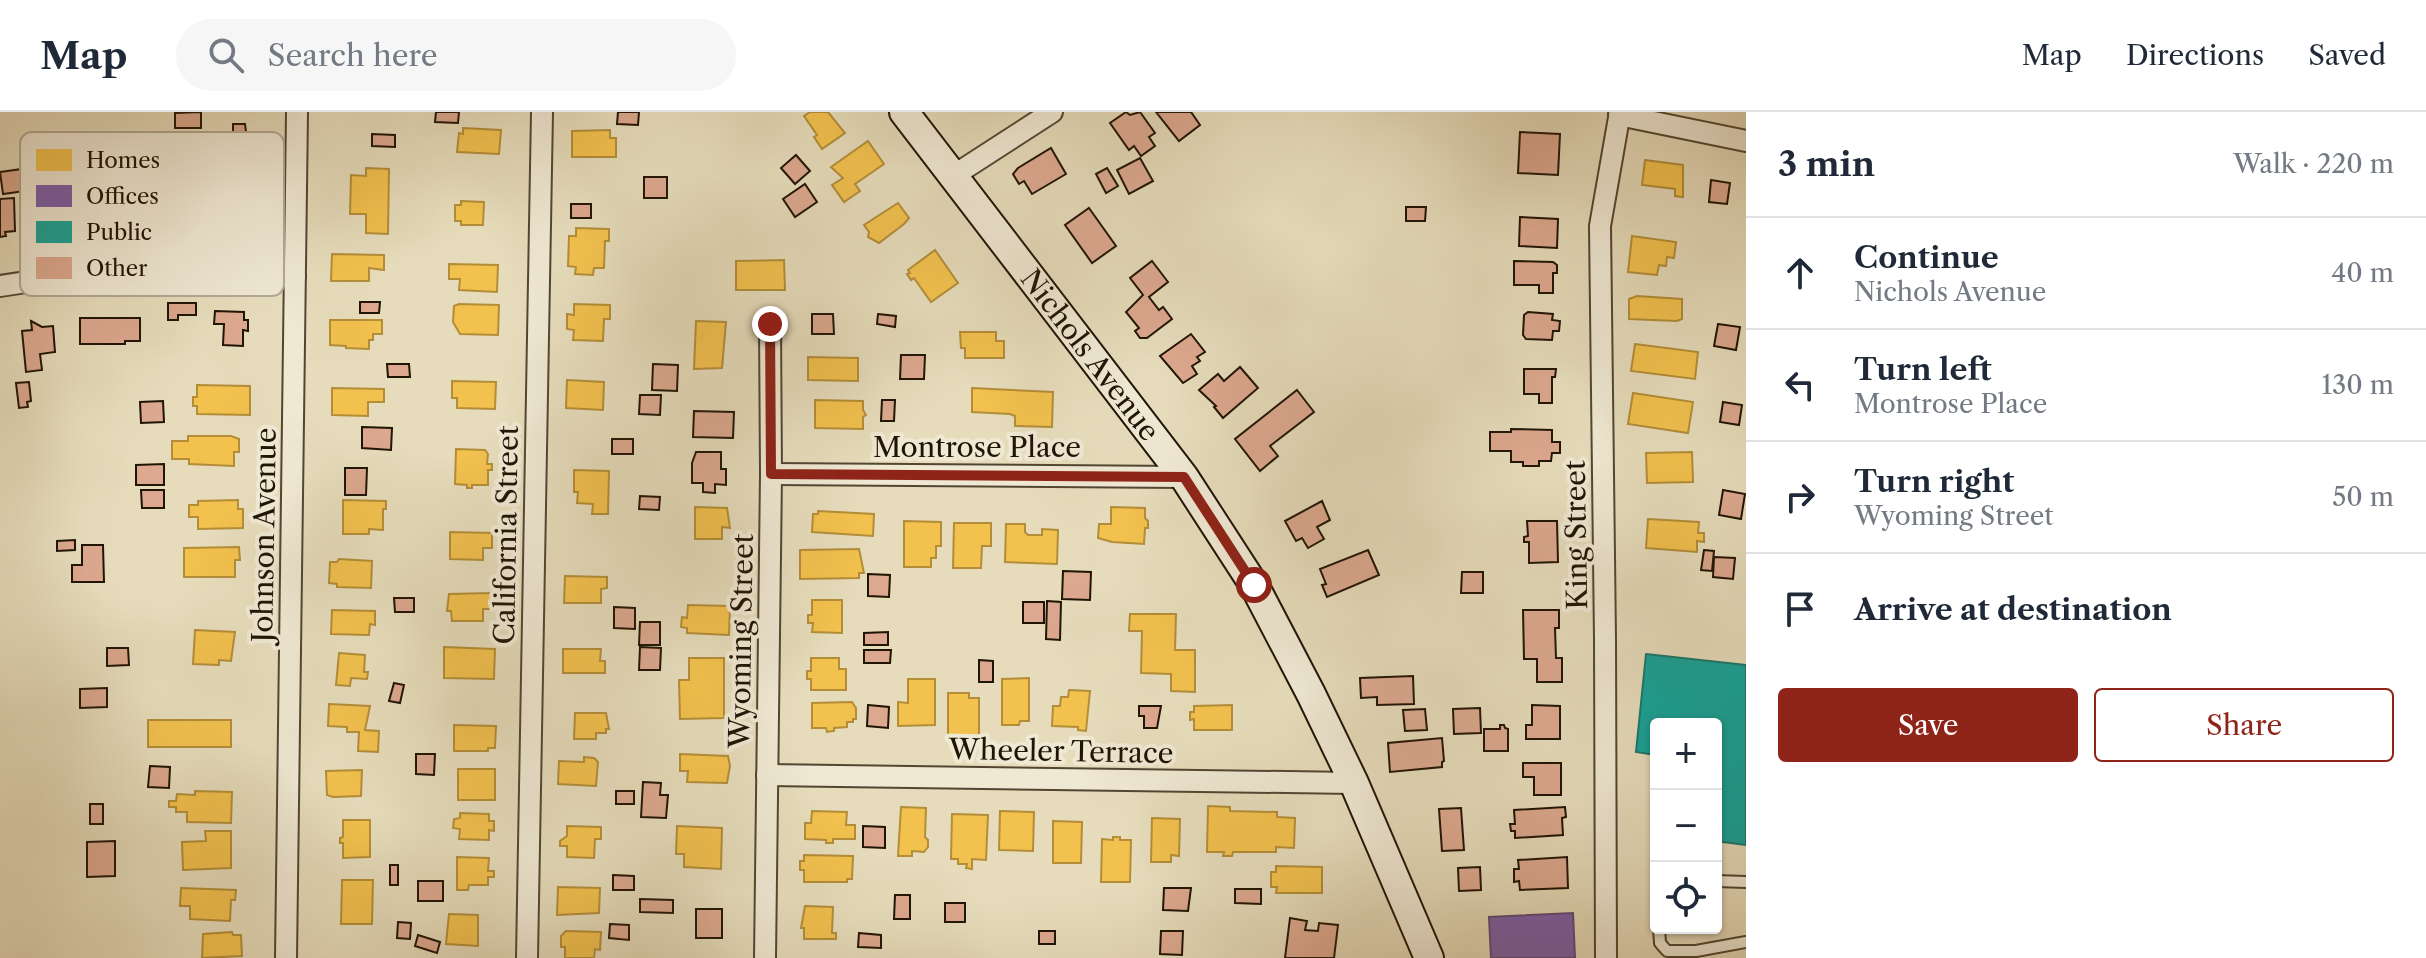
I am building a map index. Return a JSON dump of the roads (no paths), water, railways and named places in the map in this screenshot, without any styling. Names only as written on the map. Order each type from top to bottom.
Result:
[{"type":"main road","name":"Nichols Avenue","points":[[904,112],[1184,477],[1254,585],[1354,783],[1432,956]]},
{"type":"street","name":"Johnson Avenue","points":[[286,958],[297,112]]},
{"type":"street","name":"California Street","points":[[527,958],[542,112]]},
{"type":"street","points":[[953,176],[1052,112]]},
{"type":"street","points":[[1619,113],[1746,141]]},
{"type":"street","name":"King Street","points":[[1606,958],[1600,226],[1619,113]]},
{"type":"street","points":[[284,276],[295,276]]},
{"type":"street","points":[[0,286],[20,283]]},
{"type":"street","name":"Wyoming Street","points":[[765,958],[770,324]]},
{"type":"street","name":"Montrose Place","points":[[771,474],[1184,477]]},
{"type":"street","name":"Wheeler Terrace","points":[[767,775],[1354,783]]},
{"type":"lane","points":[[1722,881],[1746,882]]},
{"type":"lane","points":[[1659,934],[1660,943],[1667,951],[1696,951],[1746,942]]}]
